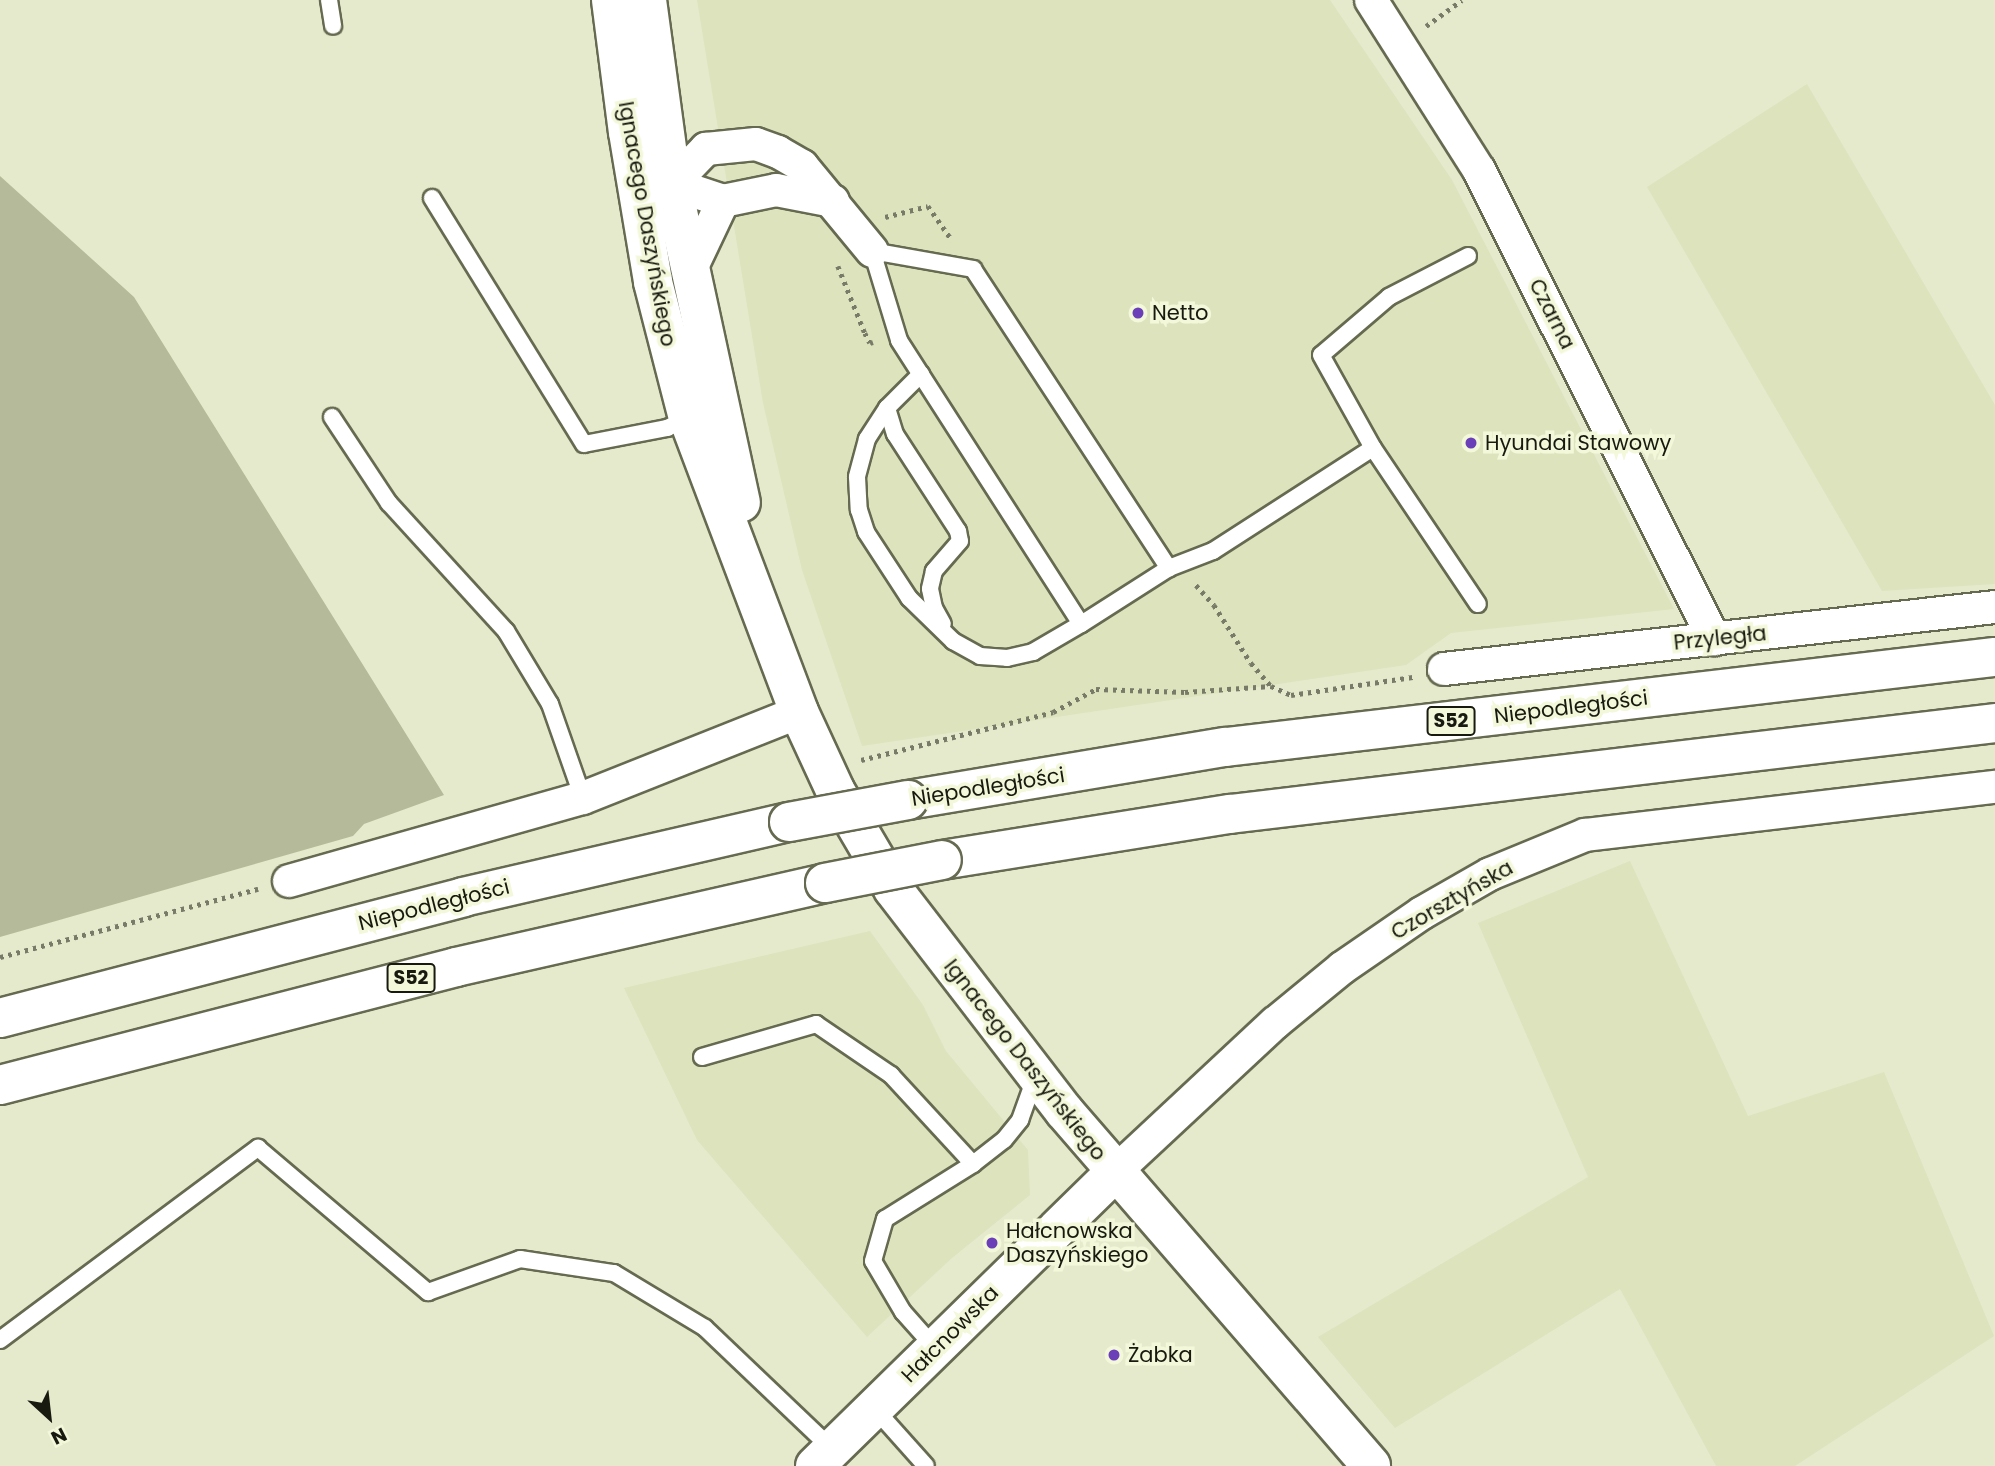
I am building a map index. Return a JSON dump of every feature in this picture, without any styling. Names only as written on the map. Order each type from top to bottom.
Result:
[{"type":"main road","name":"Ignacego Daszyńskiego","points":[[611,0],[628,132],[653,282],[688,418],[760,601],[799,712],[835,790],[893,888],[1036,1075],[1115,1172],[1371,1466]]},
{"type":"main road","name":"Ignacego Daszyńskiego","points":[[647,0],[672,184],[689,272],[739,491],[760,601]]},
{"type":"main road","name":"Niepodległości","points":[[0,1018],[463,897],[789,822],[908,800],[1226,747],[1995,656]]},
{"type":"main road","name":"S52","points":[[0,1085],[456,967],[825,883],[942,860],[1230,814],[1995,723]]},
{"type":"main road","name":"Hałcnowska","points":[[824,1459],[1115,1172]]},
{"type":"street","name":"Czarna","points":[[1371,0],[1479,170],[1714,639]]},
{"type":"street","points":[[660,108],[706,149]]},
{"type":"street","points":[[628,132],[672,184],[723,201],[776,190],[833,201]]},
{"type":"street","points":[[645,237],[672,184],[706,149],[756,144],[778,152],[802,166],[872,251]]},
{"type":"street","points":[[689,272],[723,201]]},
{"type":"street","name":"Przyległa","points":[[1444,669],[1995,607]]},
{"type":"street","points":[[289,881],[583,798],[799,712]]},
{"type":"street","name":"Czorsztyńska","points":[[1115,1172],[1275,1023],[1342,968],[1422,912],[1490,874],[1585,835],[1995,787]]},
{"type":"lane","points":[[329,0],[333,26]]},
{"type":"lane","points":[[432,198],[584,444],[667,428],[688,418]]},
{"type":"lane","points":[[1081,624],[899,340],[872,251],[973,270],[1169,568]]},
{"type":"lane","points":[[1468,256],[1389,297],[1321,355],[1373,447],[1478,604]]},
{"type":"lane","points":[[921,374],[887,408],[867,439],[857,477],[859,510],[866,532],[909,598],[953,640],[980,656],[1007,658],[1033,652],[1169,568],[1213,551],[1373,447]]},
{"type":"lane","points":[[887,408],[895,434],[958,531],[960,541],[933,571],[930,589],[934,608],[953,640]]},
{"type":"lane","points":[[332,416],[389,503],[506,631],[550,704],[583,798]]},
{"type":"lane","points":[[702,1057],[816,1024],[891,1075],[972,1164]]},
{"type":"lane","points":[[936,1349],[903,1312],[873,1261],[885,1219],[972,1164],[1004,1140],[1020,1120],[1036,1075]]},
{"type":"lane","points":[[0,1339],[258,1148],[428,1292],[520,1259],[614,1273],[705,1328],[824,1459]]},
{"type":"lane","points":[[875,1409],[926,1466]]},
{"type":"path","points":[[1399,44],[1462,0]]},
{"type":"path","points":[[834,254],[870,343],[899,340]]},
{"type":"path","points":[[1169,568],[1196,585],[1214,604],[1251,663],[1271,686],[1291,695],[1411,677],[1444,669]]},
{"type":"path","points":[[849,763],[1053,712],[1096,689],[1185,692],[1271,686]]},
{"type":"path","points":[[0,957],[289,881]]},
{"type":"shaded area","points":[[697,0],[1330,0],[1452,180],[1674,609],[1451,633],[1406,665],[862,746],[802,570],[763,403]]},
{"type":"shaded area","points":[[1807,84],[1995,405],[1995,584],[1882,591],[1647,187]]},
{"type":"shaded area","points":[[0,176],[134,297],[444,795],[364,824],[353,836],[0,937]]},
{"type":"shaded area","points":[[1630,861],[1748,1116],[1884,1072],[1994,1336],[1795,1466],[1716,1466],[1620,1289],[1395,1428],[1318,1337],[1588,1177],[1478,923]]},
{"type":"shaded area","points":[[870,931],[923,1005],[946,1051],[1028,1150],[1030,1195],[952,1258],[867,1337],[697,1140],[624,988]]},
{"type":"place","name":"Netto","points":[[1138,313]]},
{"type":"place","name":"Hyundai Stawowy","points":[[1471,443]]},
{"type":"place","name":"Hałcnowska Daszyńskiego","points":[[992,1243]]},
{"type":"place","name":"Żabka","points":[[1114,1355]]}]
